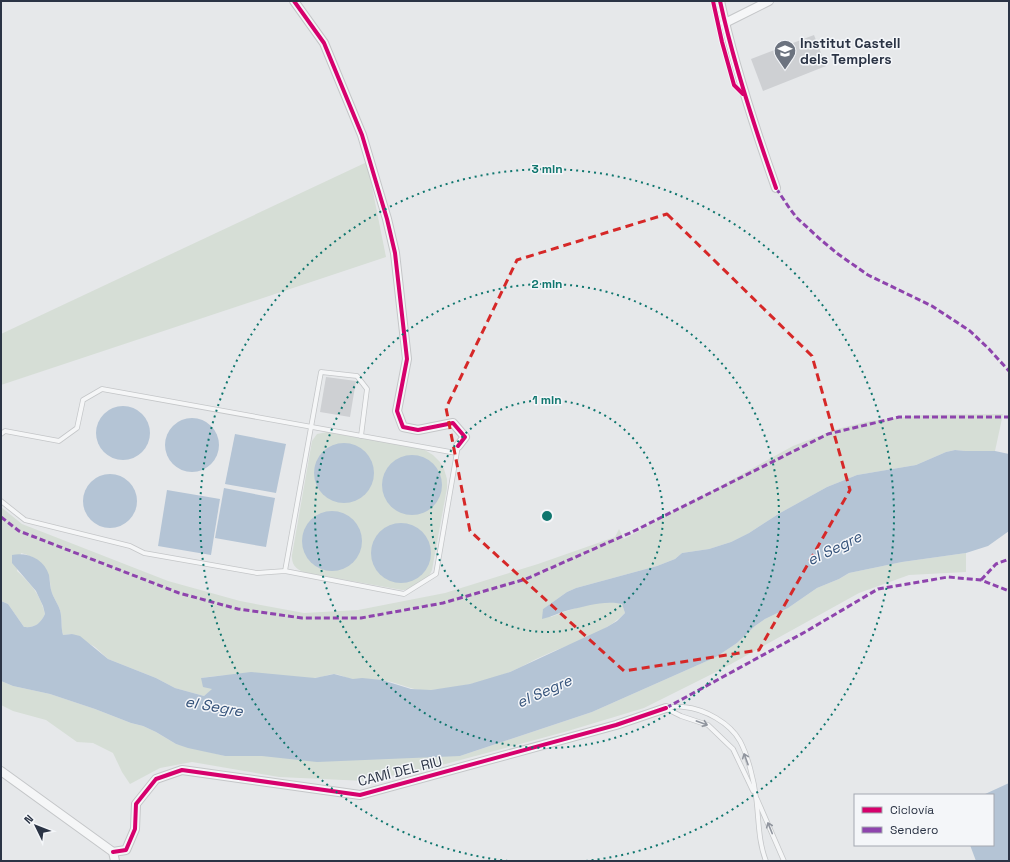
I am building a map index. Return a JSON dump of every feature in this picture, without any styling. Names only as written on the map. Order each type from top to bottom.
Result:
[{"type":"street","points":[[294,1],[324,43],[362,135],[387,219],[395,253],[407,359],[397,411],[403,427],[418,430],[453,423],[465,437],[457,449]]},
{"type":"street","points":[[720,1],[724,23],[749,112],[776,188]]},
{"type":"street","points":[[724,23],[769,1]]},
{"type":"street","name":"CAMÍ DEL RIU","points":[[114,857],[126,850],[135,829],[136,804],[156,779],[182,770],[360,795],[616,725],[666,708]]},
{"type":"street","points":[[1,771],[114,857]]},
{"type":"lane","points":[[285,571],[321,372],[357,376],[367,389],[361,436]]},
{"type":"lane","points":[[1,434],[5,431],[59,442],[77,428],[83,400],[102,389],[361,436],[457,449],[436,574],[404,594],[285,571],[257,573],[144,553],[130,546],[25,520],[1,501]]},
{"type":"lane","points":[[666,708],[683,706],[701,710],[723,721],[740,741],[751,773],[756,796],[761,849],[766,861]]},
{"type":"lane","points":[[666,708],[681,716],[708,725],[733,749],[756,796],[784,861]]},
{"type":"highlighted area","points":[[667,214],[812,356],[850,490],[759,650],[624,671],[470,531],[446,408],[517,260]]},
{"type":"shaded area","points":[[367,162],[386,257],[1,385],[1,334]]},
{"type":"shaded area","points":[[1003,414],[995,451],[955,450],[946,452],[916,465],[857,475],[827,487],[731,542],[709,549],[682,553],[675,559],[657,566],[576,588],[567,592],[543,609],[551,617],[586,605],[605,602],[622,604],[625,613],[607,627],[577,642],[500,676],[461,686],[418,690],[387,681],[374,679],[351,679],[333,674],[318,678],[229,675],[201,678],[213,689],[204,696],[175,688],[156,678],[108,659],[95,647],[72,634],[63,635],[61,613],[52,593],[50,580],[46,570],[38,560],[30,556],[21,553],[17,571],[31,585],[38,595],[45,614],[39,623],[31,627],[24,627],[8,604],[1,601],[1,507],[22,524],[168,581],[240,601],[304,613],[358,610],[445,593],[538,564],[615,537],[619,529],[624,539],[793,446],[837,429],[870,421],[924,415]]},
{"type":"shaded area","points":[[327,432],[423,449],[433,455],[444,469],[447,479],[447,488],[432,570],[424,581],[415,587],[402,590],[307,573],[301,571],[294,565],[292,555],[312,441],[317,434]]},
{"type":"shaded area","points":[[966,553],[966,572],[909,575],[859,593],[722,669],[644,708],[568,731],[427,769],[365,781],[279,777],[192,762],[160,768],[130,784],[122,772],[113,753],[93,743],[77,742],[46,720],[13,711],[1,705],[1,681],[13,686],[50,694],[143,726],[176,744],[225,756],[460,756],[592,712],[716,657],[737,643],[765,619],[788,608],[817,588],[849,573],[902,562]]},
{"type":"water","points":[[118,406],[128,406],[138,410],[146,418],[150,428],[150,438],[146,448],[138,456],[128,460],[118,460],[108,456],[100,448],[96,438],[96,428],[100,418],[108,410]]},
{"type":"water","points":[[187,418],[197,418],[207,422],[215,430],[219,440],[219,450],[215,460],[207,468],[197,472],[187,472],[177,468],[169,460],[165,450],[165,440],[169,430],[177,422]]},
{"type":"water","points":[[235,434],[286,444],[276,493],[225,484]]},
{"type":"water","points":[[344,443],[360,448],[365,452],[369,457],[374,473],[369,489],[365,494],[360,498],[344,503],[328,498],[323,494],[319,489],[314,473],[319,457],[323,452],[328,448]]},
{"type":"water","name":"el Segre","points":[[955,450],[995,451],[1009,454],[1009,531],[988,546],[966,553],[902,562],[849,573],[817,588],[788,608],[765,619],[737,643],[716,657],[592,712],[460,756],[317,762],[262,756],[225,756],[176,744],[143,726],[50,694],[13,686],[1,681],[1,601],[8,604],[24,627],[37,625],[45,614],[36,591],[12,563],[12,555],[18,554],[35,558],[47,569],[51,591],[61,613],[63,635],[72,634],[80,636],[108,659],[156,678],[175,688],[204,696],[212,689],[203,687],[201,678],[251,672],[315,678],[334,674],[353,679],[362,678],[382,680],[411,689],[431,690],[470,684],[510,672],[607,627],[617,621],[625,613],[622,604],[602,603],[566,611],[542,619],[543,609],[567,592],[576,588],[657,566],[675,559],[682,553],[709,549],[731,542],[827,487],[857,475],[916,465],[946,452]]},
{"type":"water","points":[[412,455],[428,460],[433,464],[437,469],[442,485],[437,501],[433,506],[428,510],[412,515],[396,510],[391,506],[387,501],[382,485],[387,469],[391,464],[396,460]]},
{"type":"water","points":[[105,474],[115,474],[125,478],[133,486],[137,496],[137,506],[133,516],[125,524],[115,528],[105,528],[95,524],[87,516],[83,506],[83,496],[87,486],[95,478]]},
{"type":"water","points":[[224,488],[275,498],[266,547],[215,538]]},
{"type":"water","points":[[167,490],[220,499],[211,555],[158,546]]},
{"type":"water","points":[[332,511],[348,516],[353,520],[357,525],[362,541],[357,557],[353,562],[348,566],[332,571],[316,566],[311,562],[307,557],[302,541],[307,525],[311,520],[316,516]]},
{"type":"water","points":[[401,523],[417,528],[422,532],[426,537],[431,553],[426,569],[422,574],[417,578],[401,583],[385,578],[380,574],[376,569],[371,553],[376,537],[380,532],[385,528]]},
{"type":"water","points":[[1009,783],[1009,861],[976,861],[970,846],[994,846],[994,794],[985,794]]},
{"type":"building","points":[[814,35],[826,66],[763,91],[751,59]]},
{"type":"building","points":[[326,377],[356,381],[350,417],[320,412]]},
{"type":"marked path","points":[[776,188],[797,218],[838,254],[868,275],[932,306],[970,331],[1009,371]]},
{"type":"marked path","points":[[1,517],[19,531],[179,593],[238,609],[302,618],[361,618],[443,603],[526,579],[632,532],[828,434],[899,417],[1009,417]]},
{"type":"marked path","points":[[981,580],[996,564],[1009,559]]},
{"type":"marked path","points":[[666,708],[805,632],[878,589],[948,577],[981,580],[1009,591]]},
{"type":"cycle path","points":[[294,1],[324,43],[362,135],[387,219],[395,253],[407,359],[397,411],[403,427],[418,430],[453,423],[465,437],[458,446]]},
{"type":"cycle path","points":[[713,1],[722,42],[734,85],[743,94]]},
{"type":"cycle path","points":[[720,1],[745,95],[776,188]]},
{"type":"cycle path","points":[[113,852],[126,850],[135,829],[136,804],[156,779],[182,770],[360,795],[616,725],[666,708]]},
{"type":"place","name":"Institut Castell dels Templers","points":[[785,70]]}]
